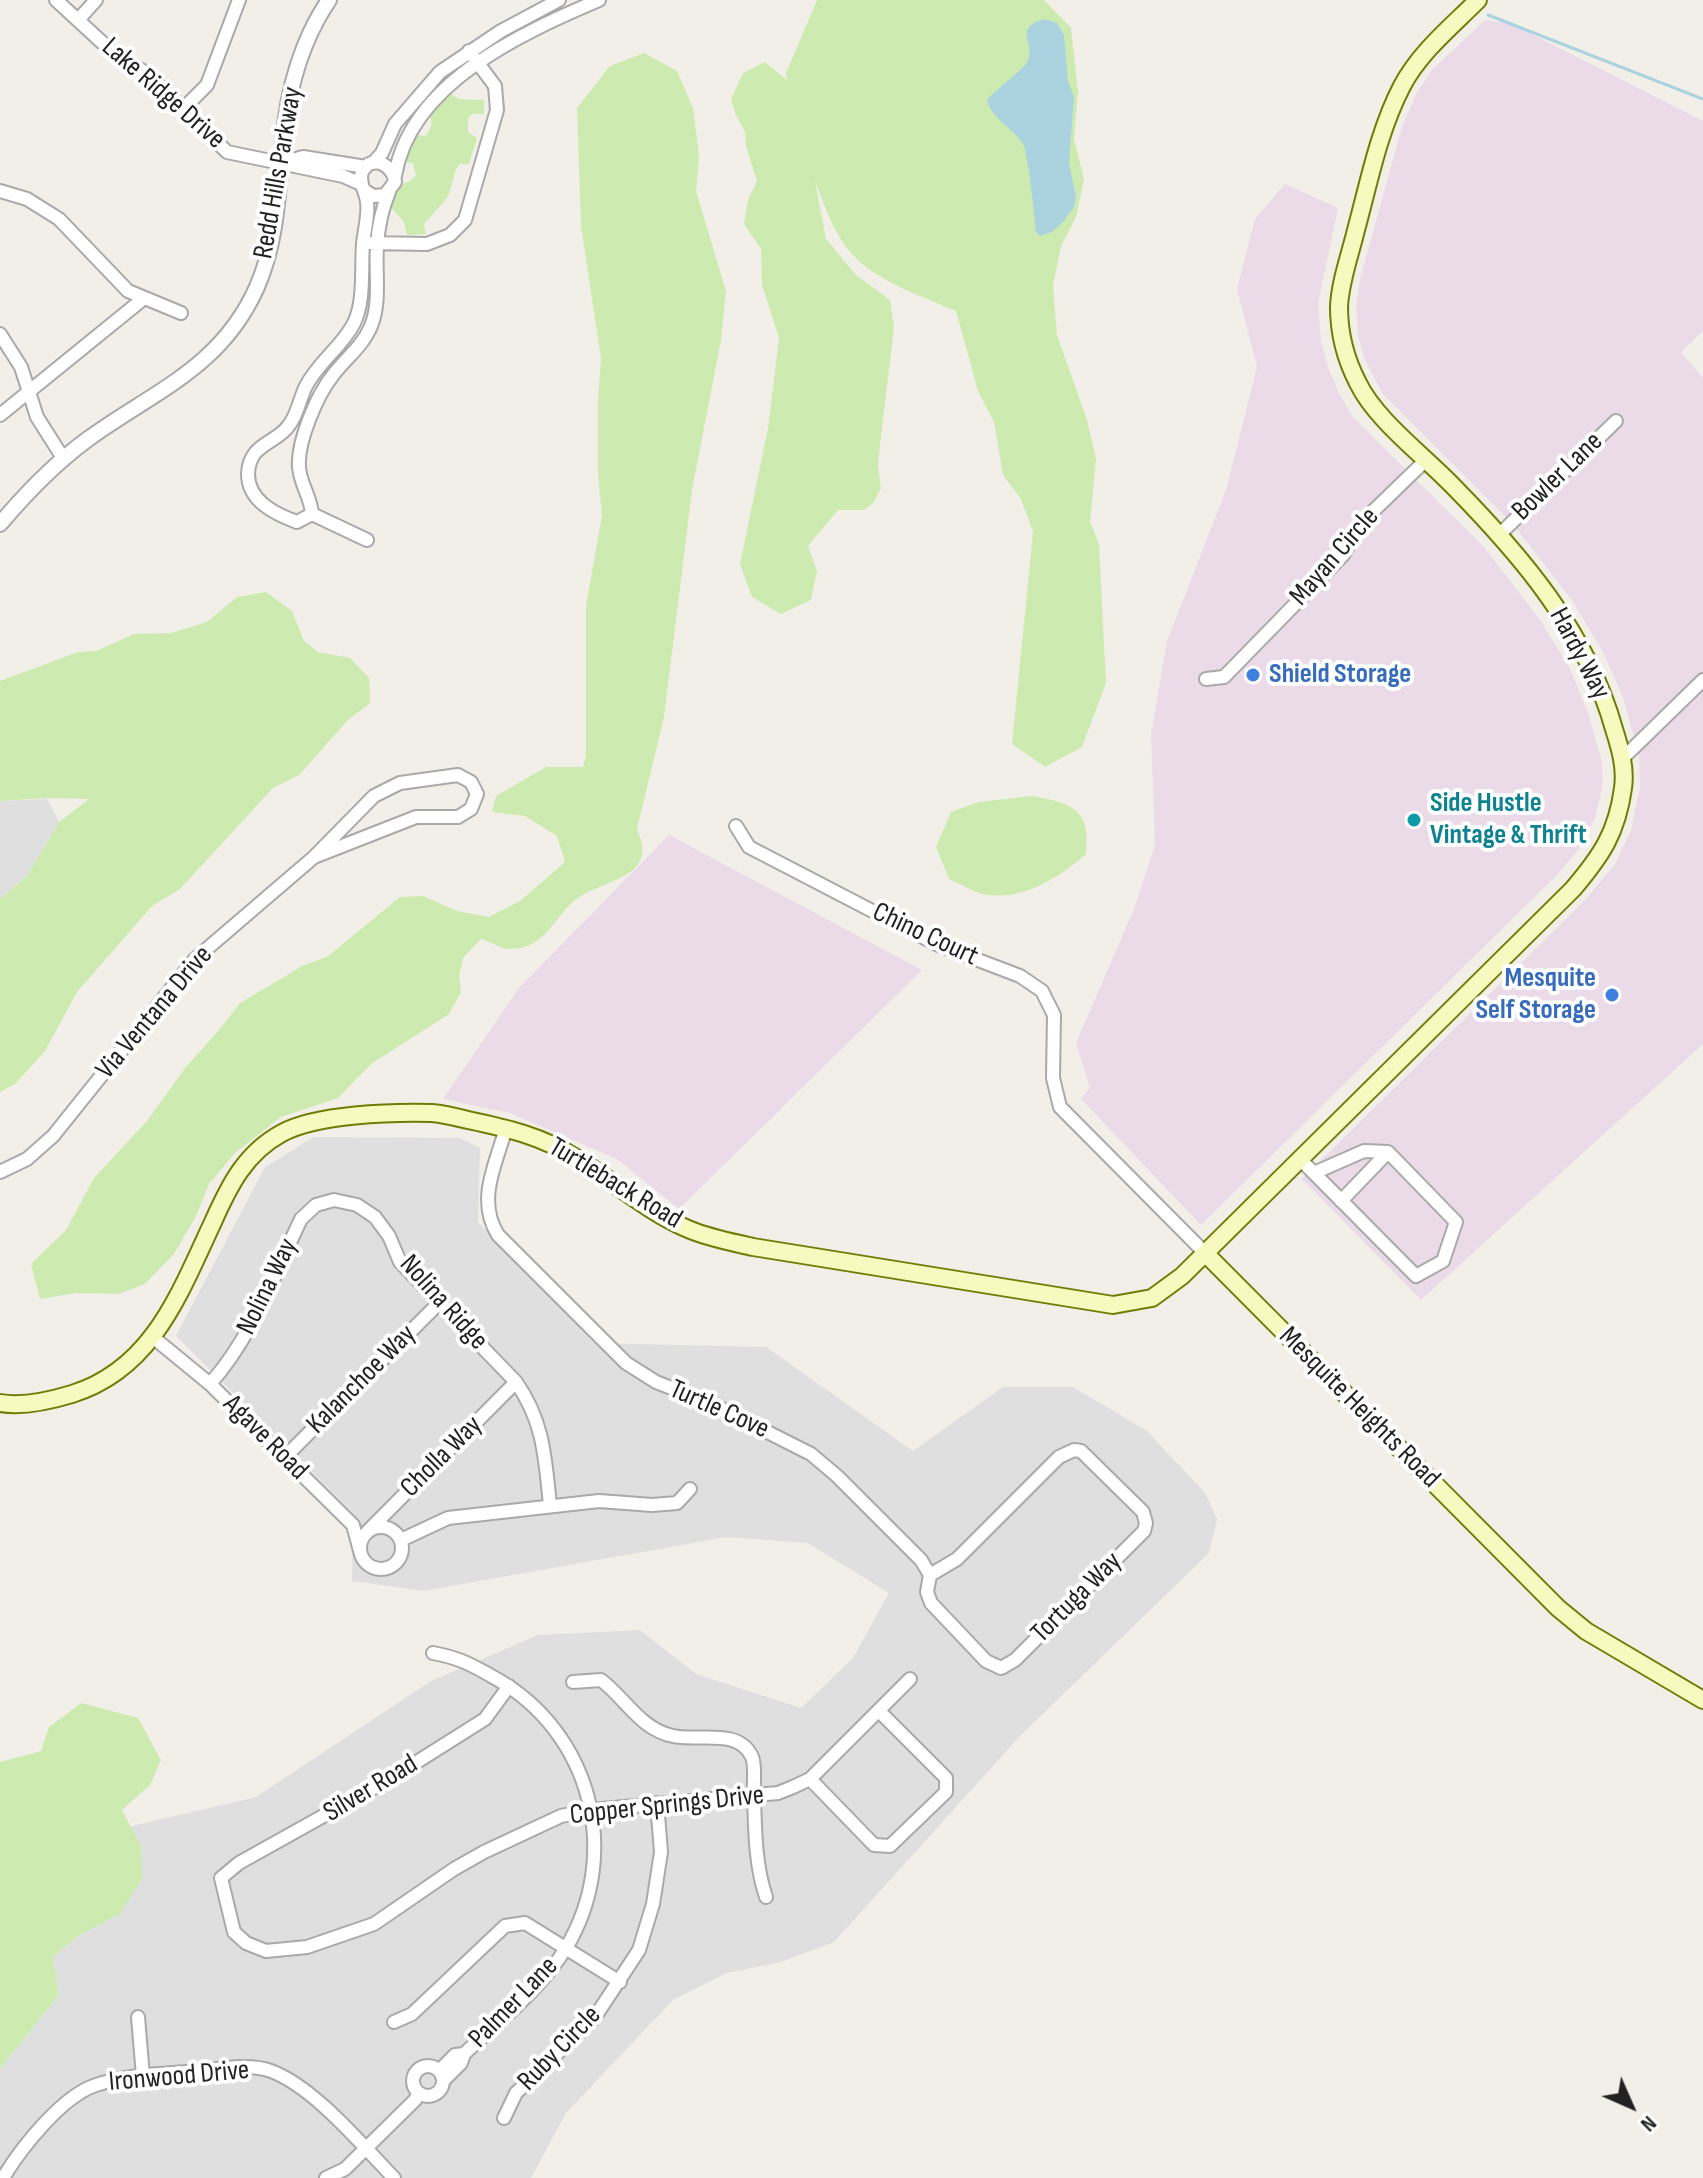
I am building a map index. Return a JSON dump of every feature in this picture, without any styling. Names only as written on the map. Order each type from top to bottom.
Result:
[{"type":"main road","name":"Hardy Way","points":[[1205,1253],[1573,889],[1601,855],[1618,812],[1624,786],[1623,758],[1607,703],[1588,659],[1558,609],[1500,534],[1369,403],[1358,384],[1342,337],[1339,305],[1344,276],[1386,122],[1402,86],[1419,59],[1478,0]]},
{"type":"main road","name":"Turtleback Road","points":[[0,1403],[12,1405],[55,1400],[88,1389],[121,1368],[154,1338],[172,1308],[228,1187],[251,1157],[283,1132],[316,1122],[367,1114],[435,1113],[541,1138],[687,1228],[715,1239],[753,1247],[1113,1305],[1152,1298],[1182,1276],[1205,1253]]},
{"type":"main road","name":"Mesquite Heights Road","points":[[1205,1253],[1558,1608],[1586,1631],[1703,1700]]},
{"type":"street","name":"Lake Ridge Drive","points":[[56,0],[119,58],[143,71],[227,152],[343,176],[363,187]]},
{"type":"street","points":[[79,19],[96,0]]},
{"type":"street","points":[[183,109],[207,85],[239,0]]},
{"type":"street","name":"Redd Hills Parkway","points":[[0,524],[33,485],[63,458],[205,361],[225,340],[257,286],[269,251],[278,216],[289,97],[317,18],[329,0]]},
{"type":"street","points":[[312,514],[297,522],[278,515],[261,503],[248,477],[250,460],[265,442],[284,431],[295,416],[321,363],[345,338],[356,319],[368,203],[361,175],[382,153],[395,124],[440,72],[533,12],[559,0]]},
{"type":"street","points":[[312,514],[312,503],[302,486],[298,465],[301,444],[319,397],[371,326],[376,306],[377,243],[383,208],[395,182],[398,158],[408,133],[429,105],[478,62],[517,39],[599,0]]},
{"type":"street","points":[[363,242],[427,244],[450,235],[465,220],[497,110],[495,86],[469,51]]},
{"type":"street","points":[[282,163],[303,157],[384,164],[395,176]]},
{"type":"street","points":[[363,187],[379,197],[389,192]]},
{"type":"street","points":[[0,191],[27,199],[59,219],[128,291],[181,313]]},
{"type":"street","points":[[0,415],[143,299]]},
{"type":"street","points":[[0,334],[21,367],[37,417],[63,458]]},
{"type":"street","name":"Bowler Lane","points":[[1500,534],[1616,421]]},
{"type":"street","name":"Mayan Circle","points":[[1206,679],[1224,677],[1343,555],[1364,520],[1427,459]]},
{"type":"street","points":[[312,514],[367,540]]},
{"type":"street","points":[[1623,758],[1703,680]]},
{"type":"street","name":"Via Ventana Drive","points":[[0,1172],[27,1159],[53,1136],[195,959],[314,857],[374,796],[400,783],[458,775],[471,782],[477,794],[471,809],[458,817],[416,817],[314,857]]},
{"type":"street","name":"Chino Court","points":[[736,826],[749,847],[936,944],[1020,976],[1042,991],[1054,1015],[1053,1078]]},
{"type":"street","name":"Mesquite Heights Road","points":[[1053,1078],[1060,1107],[1205,1253]]},
{"type":"street","name":"Turtle Cove","points":[[506,1128],[486,1198],[489,1220],[498,1235],[626,1363],[656,1382],[710,1403],[811,1454],[837,1476],[921,1560],[930,1575],[927,1592],[931,1603],[986,1661],[1001,1668]]},
{"type":"street","points":[[1300,1159],[1416,1276],[1443,1261],[1456,1222],[1388,1152],[1364,1151],[1314,1173]]},
{"type":"street","points":[[1341,1201],[1388,1152]]},
{"type":"street","name":"Nolina Ridge","points":[[334,1200],[357,1205],[375,1217],[389,1236],[400,1262],[516,1382],[530,1402],[541,1431],[550,1505]]},
{"type":"street","name":"Nolina Way","points":[[210,1384],[230,1361],[248,1332],[301,1219],[316,1205],[334,1200]]},
{"type":"street","name":"Kalanchoe Way","points":[[285,1457],[439,1303]]},
{"type":"street","name":"Agave Road","points":[[154,1338],[210,1384],[353,1525],[360,1551]]},
{"type":"street","name":"Cholla Way","points":[[368,1531],[516,1382]]},
{"type":"street","name":"Tortuga Way","points":[[930,1575],[957,1559],[1059,1457],[1074,1450],[1081,1451],[1143,1512],[1146,1523],[1144,1531],[1015,1660],[1001,1668]]},
{"type":"street","points":[[401,1540],[448,1518],[599,1501],[652,1505],[677,1503],[690,1489]]},
{"type":"street","points":[[379,1527],[387,1527],[401,1540],[402,1555],[383,1570],[366,1564],[360,1551],[363,1537],[368,1531],[379,1527]]},
{"type":"street","name":"Palmer Lane","points":[[433,1653],[458,1657],[525,1696],[544,1716],[567,1747],[583,1781],[595,1840],[593,1875],[583,1912],[566,1948],[522,1999],[464,2054],[455,2055],[442,2076],[440,2089],[433,2095],[419,2093],[413,2085],[417,2071],[425,2066],[442,2076]]},
{"type":"street","name":"Copper Springs Drive","points":[[221,1878],[234,1932],[246,1943],[266,1951],[307,1947],[374,1924],[484,1852],[561,1816],[657,1803],[778,1793],[810,1779],[910,1679]]},
{"type":"street","points":[[573,1682],[601,1680],[615,1691],[640,1721],[670,1736],[723,1737],[738,1742],[752,1757],[759,1876],[766,1897]]},
{"type":"street","name":"Silver Road","points":[[221,1878],[239,1863],[393,1777],[485,1719],[509,1686]]},
{"type":"street","points":[[810,1779],[874,1845],[890,1846],[946,1792],[946,1778],[879,1711]]},
{"type":"street","name":"Ruby Circle","points":[[504,2118],[516,2093],[595,2017],[639,1950],[653,1904],[661,1852],[657,1803]]},
{"type":"street","points":[[394,2022],[412,2014],[505,1926],[525,1923],[620,1982]]},
{"type":"street","points":[[138,2017],[143,2076]]},
{"type":"street","name":"Ironwood Drive","points":[[3,2178],[64,2104],[95,2085],[143,2076],[232,2068],[269,2070],[302,2087],[394,2178]]},
{"type":"street","name":"Palmer Lane","points":[[326,2178],[345,2169],[419,2093]]},
{"type":"shaded area","points":[[1485,20],[1512,24],[1703,121],[1703,331],[1681,352],[1703,378],[1703,1044],[1421,1300],[1302,1179],[1585,900],[1615,864],[1631,830],[1640,787],[1639,756],[1623,697],[1603,652],[1572,600],[1512,523],[1382,393],[1364,358],[1358,335],[1356,306],[1360,279],[1402,127],[1416,94],[1432,70]]},
{"type":"shaded area","points":[[1285,184],[1338,208],[1318,304],[1321,341],[1339,393],[1352,416],[1484,547],[1541,621],[1570,669],[1587,710],[1602,762],[1603,784],[1595,818],[1583,844],[1557,875],[1201,1225],[1081,1099],[1090,1088],[1076,1043],[1134,909],[1155,845],[1151,735],[1167,641],[1226,490],[1257,367],[1237,289],[1255,219]]},
{"type":"shaded area","points":[[47,799],[59,822],[26,877],[0,899],[0,801]]},
{"type":"shaded area","points":[[669,835],[922,970],[679,1209],[617,1159],[510,1113],[443,1099],[519,988]]},
{"type":"shaded area","points":[[314,1137],[460,1138],[480,1148],[478,1222],[594,1343],[766,1347],[913,1451],[1003,1387],[1073,1387],[1147,1431],[1205,1493],[1217,1519],[1209,1553],[1020,1736],[834,1942],[781,1962],[727,1973],[673,2000],[566,2113],[531,2178],[0,2178],[0,2069],[59,1995],[53,1957],[78,1936],[120,1914],[141,1846],[128,1827],[256,1797],[431,1681],[538,1635],[640,1630],[696,1674],[801,1708],[853,1658],[889,1593],[808,1543],[727,1537],[423,1591],[352,1581],[353,1513],[176,1336],[265,1167]]},
{"type":"green space","points":[[817,0],[1044,0],[1071,28],[1078,93],[1074,139],[1084,179],[1076,217],[1061,246],[1053,286],[1057,335],[1087,420],[1096,459],[1090,522],[1099,544],[1106,683],[1082,747],[1045,767],[1012,744],[1033,532],[1021,499],[1003,475],[994,422],[978,391],[956,311],[890,282],[856,258],[836,232],[815,181],[826,239],[856,275],[890,300],[894,327],[878,466],[881,488],[874,502],[864,510],[838,510],[808,546],[817,571],[811,600],[781,614],[752,597],[740,564],[768,428],[779,338],[762,285],[761,249],[744,224],[748,200],[757,181],[745,132],[731,99],[743,73],[765,62],[787,80],[786,73]]},
{"type":"green space","points":[[644,53],[677,71],[693,108],[699,156],[696,191],[726,291],[721,340],[692,490],[664,717],[637,829],[642,845],[641,858],[626,875],[578,898],[533,943],[510,949],[481,939],[463,958],[459,976],[461,992],[449,1014],[371,1064],[338,1098],[281,1117],[236,1152],[209,1184],[196,1216],[174,1254],[145,1284],[118,1294],[76,1293],[40,1299],[31,1264],[66,1230],[94,1178],[147,1121],[185,1068],[240,1003],[304,965],[327,957],[400,897],[423,896],[457,911],[489,917],[520,901],[565,862],[557,836],[525,816],[492,812],[496,796],[546,767],[583,767],[586,756],[586,606],[602,515],[598,475],[601,359],[581,226],[577,108],[610,66]]},
{"type":"green space","points":[[446,91],[459,99],[484,100],[484,114],[472,114],[468,118],[468,132],[477,138],[469,164],[460,164],[456,169],[448,197],[424,224],[426,234],[407,235],[404,222],[387,203],[401,184],[416,176],[413,163],[403,162],[412,134],[425,136],[431,127],[427,112]]},
{"type":"green space","points":[[266,592],[292,611],[304,641],[318,652],[350,658],[369,678],[370,703],[348,720],[299,775],[273,788],[180,889],[152,906],[77,992],[45,1051],[15,1084],[0,1092],[0,899],[26,877],[59,822],[89,799],[0,801],[0,681],[78,652],[96,651],[134,634],[171,633],[207,622],[237,597]]},
{"type":"green space","points":[[1032,796],[1058,802],[1076,811],[1085,827],[1086,854],[1064,872],[1039,886],[1011,894],[983,894],[949,879],[936,847],[951,812],[979,802]]},
{"type":"green space","points":[[81,1703],[138,1718],[161,1760],[150,1785],[122,1810],[141,1846],[142,1878],[120,1914],[78,1936],[53,1957],[59,1995],[0,2069],[0,1762],[41,1751],[49,1727]]},
{"type":"water","points":[[1044,19],[1057,23],[1064,35],[1068,81],[1074,97],[1069,163],[1076,197],[1074,207],[1063,222],[1052,232],[1040,236],[1036,232],[1023,144],[993,113],[987,100],[1026,64],[1029,53],[1027,31]]},
{"type":"waterway","points":[[1488,15],[1703,99]]},
{"type":"place","name":"Shield Storage","points":[[1253,675]]},
{"type":"place","name":"Side Hustle Vintage & Thrift","points":[[1414,820]]},
{"type":"place","name":"Mesquite Self Storage","points":[[1612,995]]}]
